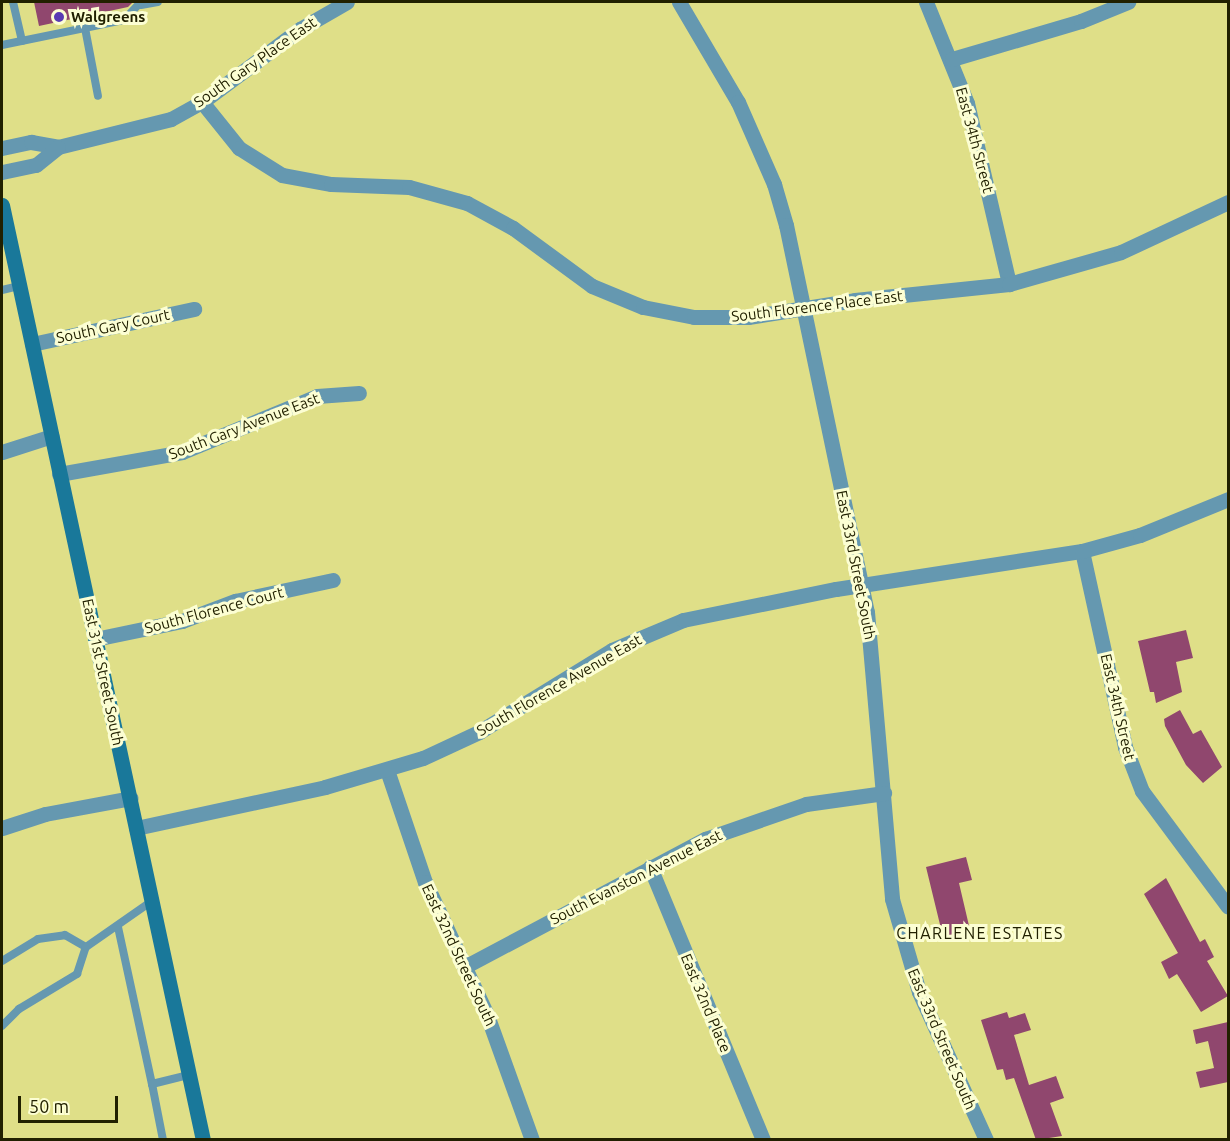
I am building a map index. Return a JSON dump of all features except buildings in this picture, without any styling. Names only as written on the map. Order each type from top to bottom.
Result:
[{"type":"main road","name":"East 31st Street South","points":[[2,205],[203,1140]]},
{"type":"street","name":"South Gary Place East","points":[[2,148],[31,142],[58,147],[143,129],[202,102],[300,29],[347,2]]},
{"type":"street","name":"East 33rd Street South","points":[[679,2],[757,141],[786,225],[862,585],[877,690],[886,855],[901,938],[919,992],[986,1140]]},
{"type":"street","name":"East 34th Street","points":[[926,2],[952,59],[982,157],[1009,284]]},
{"type":"street","points":[[952,59],[1081,21],[1128,2]]},
{"type":"street","name":"South Florence Place East","points":[[202,102],[239,148],[282,175],[331,184],[409,187],[466,203],[513,228],[592,286],[642,307],[718,318],[1009,284],[1121,252],[1228,202]]},
{"type":"street","name":"South Gary Place East","points":[[2,172],[36,165],[58,147]]},
{"type":"street","name":"South Gary Court","points":[[32,344],[194,309]]},
{"type":"street","name":"South Gary Avenue East","points":[[59,474],[182,452],[317,396],[359,393]]},
{"type":"street","points":[[2,452],[52,436]]},
{"type":"street","name":"South Florence Avenue East","points":[[136,828],[387,770],[479,732],[578,670],[646,633],[717,612],[862,585],[1082,551],[1140,535],[1228,499]]},
{"type":"street","name":"East 34th Street","points":[[1082,551],[1125,747],[1142,791],[1228,907]]},
{"type":"street","name":"South Florence Court","points":[[95,639],[182,621],[235,601],[333,580]]},
{"type":"street","name":"East 32nd Street South","points":[[387,770],[425,882],[466,966],[504,1054],[532,1140]]},
{"type":"street","name":"South Evanston Avenue East","points":[[466,966],[650,867],[756,819],[806,804],[884,793]]},
{"type":"street","points":[[2,828],[45,814],[131,798]]},
{"type":"street","name":"East 32nd Place","points":[[650,867],[763,1140]]},
{"type":"lane","points":[[13,2],[22,41]]},
{"type":"lane","points":[[2,45],[124,20],[141,3],[158,2]]},
{"type":"lane","points":[[85,28],[98,96]]},
{"type":"lane","points":[[2,290],[19,286]]},
{"type":"lane","points":[[2,1026],[19,1009],[77,974],[86,947],[118,927],[152,901]]},
{"type":"lane","points":[[118,927],[163,1140]]},
{"type":"lane","points":[[2,961],[38,939],[65,935],[86,947]]},
{"type":"lane","points":[[152,1084],[189,1075]]},
{"type":"place","name":"Walgreens","points":[[59,17]]},
{"type":"district","name":"CHARLENE ESTATES","points":[[980,933]]}]
